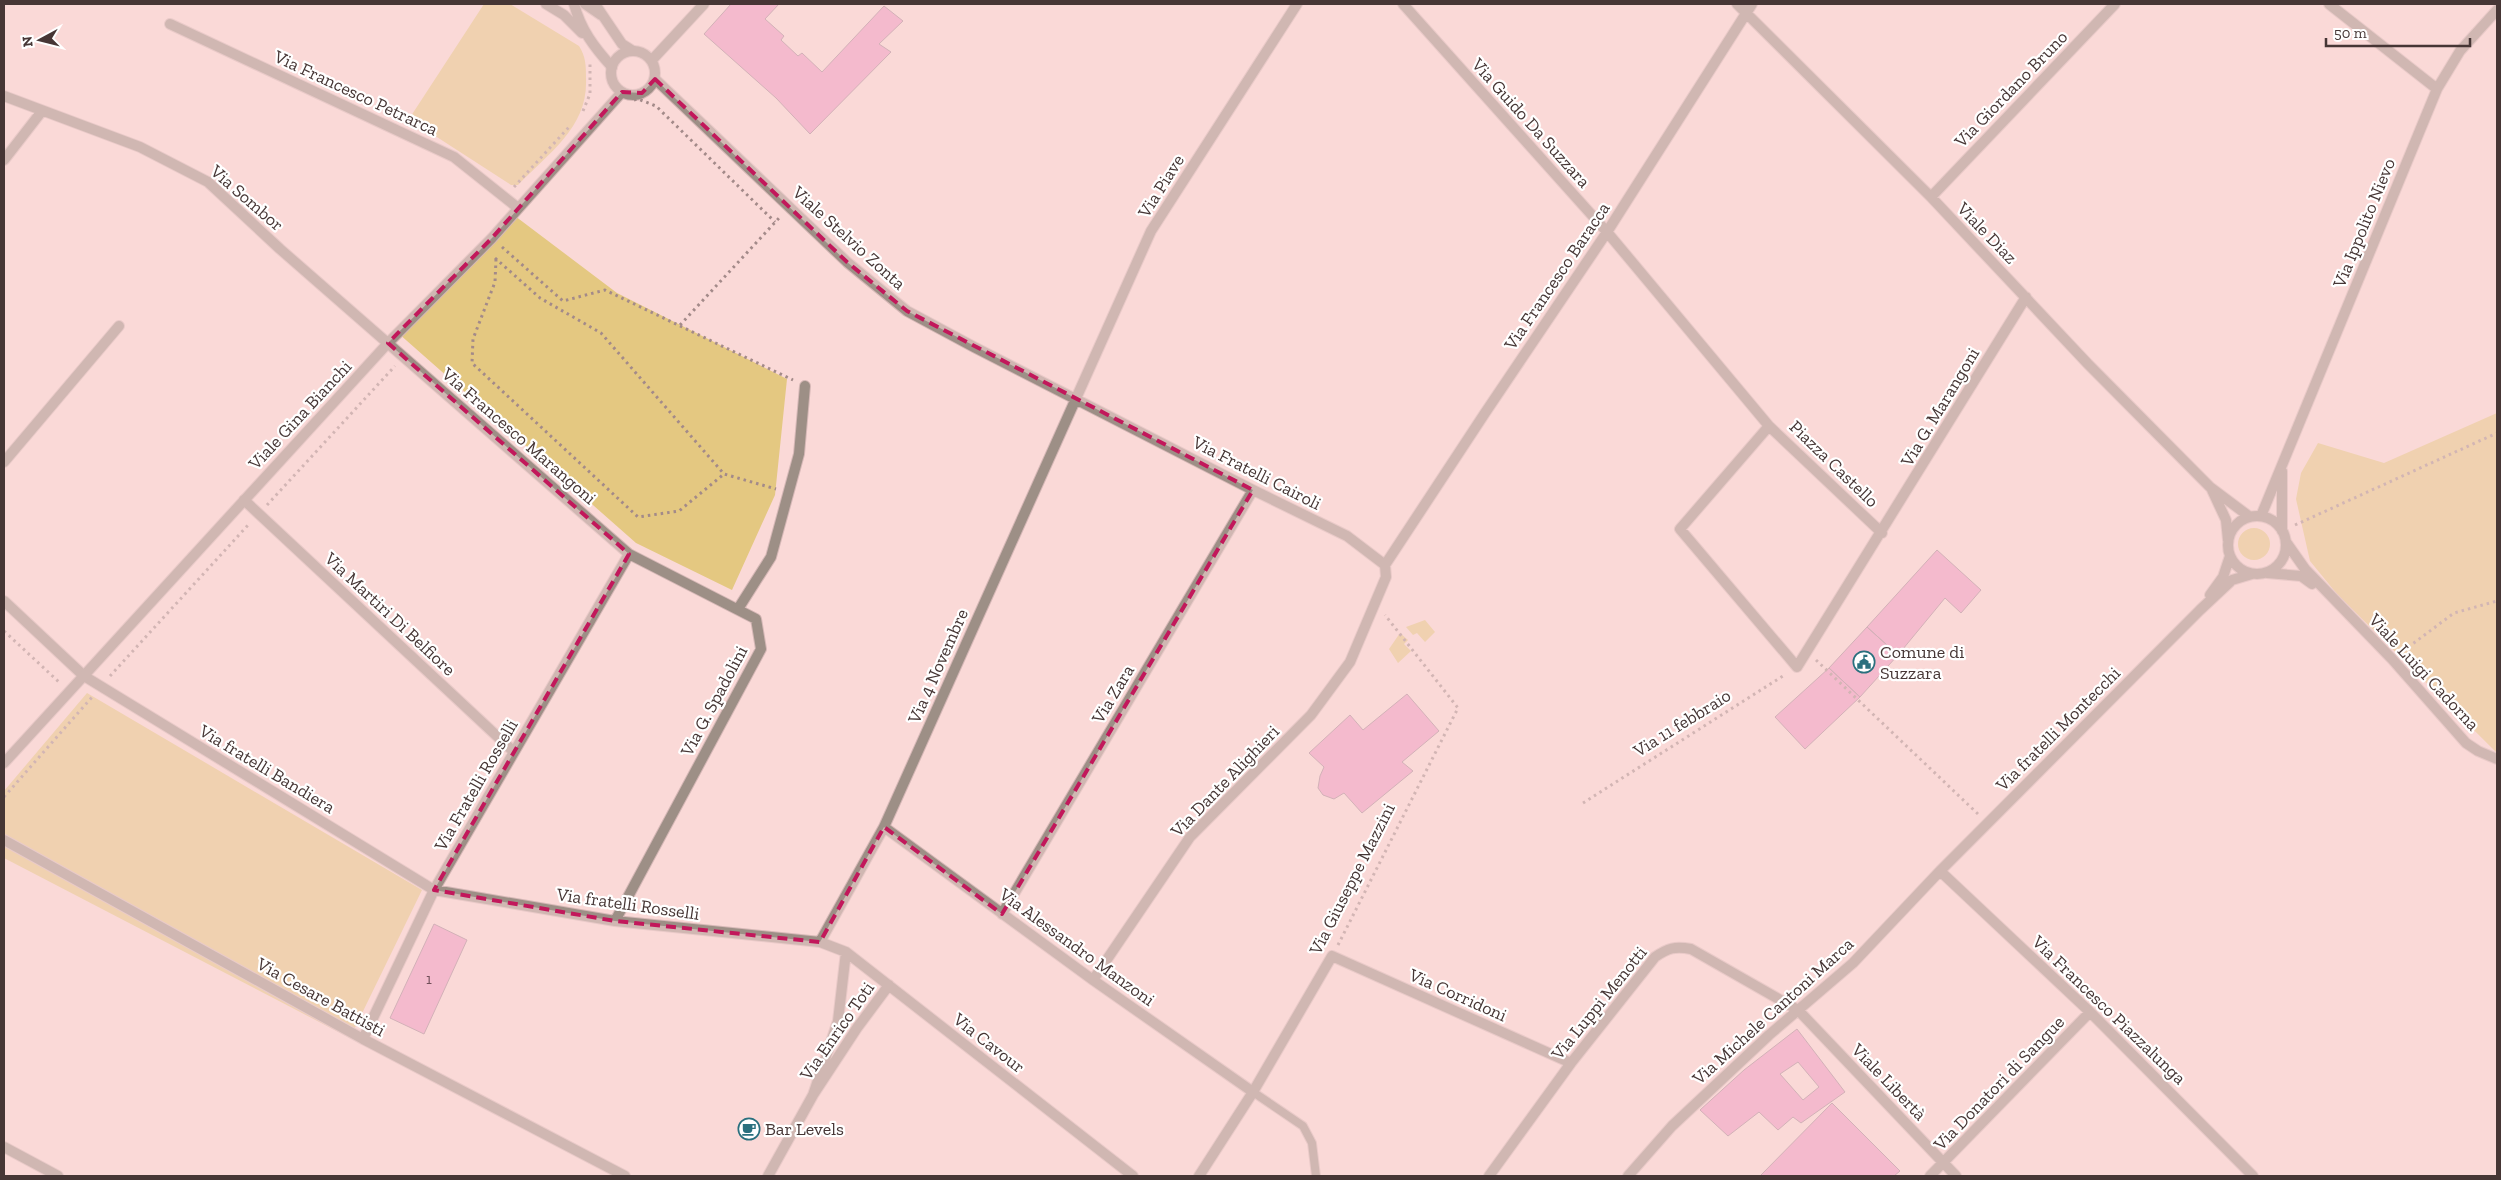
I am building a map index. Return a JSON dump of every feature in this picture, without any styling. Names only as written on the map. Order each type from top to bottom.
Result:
[{"type":"street","points":[[546,4],[564,15],[589,40],[612,67],[613,81],[622,92],[635,95],[642,93],[647,90],[655,78],[652,60],[622,44],[595,4]]},
{"type":"street","points":[[574,4],[579,20],[589,40]]},
{"type":"street","points":[[586,4],[602,16]]},
{"type":"street","points":[[652,60],[704,4]]},
{"type":"street","name":"Via Piave","points":[[1075,398],[1151,231],[1297,4]]},
{"type":"street","name":"Via Guido Da Suzzara","points":[[1403,4],[1607,232],[1769,426]]},
{"type":"street","name":"Viale Diaz","points":[[1737,4],[1931,197],[2088,364],[2210,487]]},
{"type":"street","name":"Via Francesco Baracca","points":[[1385,565],[1484,413],[1607,232],[1752,4]]},
{"type":"street","name":"Via Giordano Bruno","points":[[1931,197],[2115,4]]},
{"type":"street","points":[[2329,4],[2437,89]]},
{"type":"street","name":"Via Ippolito Nievo","points":[[2261,516],[2437,89],[2460,51],[2497,10]]},
{"type":"street","name":"Via Francesco Petrarca","points":[[170,24],[454,157],[518,208]]},
{"type":"street","points":[[612,67],[620,55],[633,51]]},
{"type":"street","name":"Viale Stelvio Zonta","points":[[655,78],[847,262],[907,311],[974,348],[1075,398]]},
{"type":"street","name":"Viale Gina Bianchi","points":[[4,763],[388,343],[483,247],[622,92]]},
{"type":"street","name":"Via Sombor","points":[[4,96],[140,147],[208,182],[388,343]]},
{"type":"street","points":[[4,160],[42,111]]},
{"type":"street","name":"Via G. Marangoni","points":[[1882,533],[2026,297]]},
{"type":"street","points":[[4,462],[120,326]]},
{"type":"street","name":"Via Francesco Marangoni","points":[[388,343],[629,554]]},
{"type":"street","points":[[738,610],[771,557],[800,454],[805,386]]},
{"type":"street","name":"Via Fratelli Cairoli","points":[[1075,398],[1253,490],[1347,536],[1385,565]]},
{"type":"street","name":"Via 4 Novembre","points":[[820,942],[884,827],[1075,398]]},
{"type":"street","name":"Piazza Castello","points":[[1769,426],[1882,533],[1797,667],[1680,529],[1769,426]]},
{"type":"street","points":[[2282,463],[2280,498],[2282,531],[2286,542],[2305,569],[2333,600]]},
{"type":"street","points":[[2210,487],[2250,517]]},
{"type":"street","points":[[2200,610],[2223,576],[2230,556],[2226,520],[2210,487]]},
{"type":"street","name":"Via Zara","points":[[1002,914],[1253,490]]},
{"type":"street","name":"Via Martiri Di Belfiore","points":[[244,500],[514,752]]},
{"type":"street","points":[[2228,543],[2234,526],[2250,517],[2261,516],[2269,518],[2282,531]]},
{"type":"street","points":[[2266,573],[2282,561],[2286,552],[2286,542]]},
{"type":"street","name":"Via G. Spadolini","points":[[615,921],[761,649],[756,619],[629,554]]},
{"type":"street","name":"Via Fratelli Rosselli","points":[[363,1039],[434,890],[629,554]]},
{"type":"street","points":[[2230,556],[2243,571],[2252,574]]},
{"type":"street","points":[[1375,603],[1386,577],[1385,565]]},
{"type":"street","points":[[2200,610],[2232,580],[2252,574],[2266,573],[2301,576],[2333,600]]},
{"type":"street","name":"Viale Luigi Cadorna","points":[[2333,600],[2392,659],[2466,742],[2478,751],[2497,759]]},
{"type":"street","name":"Via fratelli Bandiera","points":[[4,601],[84,676],[434,890]]},
{"type":"street","name":"Via Dante Alighieri","points":[[1093,980],[1190,837],[1311,715],[1350,662],[1375,603]]},
{"type":"street","name":"Via fratelli Montecchi","points":[[1940,870],[2200,610]]},
{"type":"street","name":"Via Alessandro Manzoni","points":[[884,827],[1093,980],[1253,1092]]},
{"type":"street","name":"Via Cesare Battisti","points":[[4,840],[363,1039],[625,1176]]},
{"type":"street","name":"Via Michele Cantoni Marca","points":[[1628,1176],[1672,1126],[1798,1010],[1853,963],[1940,870]]},
{"type":"street","name":"Via Francesco Piazzalunga","points":[[1940,870],[2090,1012],[2253,1176]]},
{"type":"street","name":"Via fratelli Rosselli","points":[[434,890],[615,921],[820,942]]},
{"type":"street","name":"Via Cavour","points":[[820,942],[846,952],[1134,1176]]},
{"type":"street","name":"Via Luppi Menotti","points":[[1489,1176],[1571,1063],[1654,956],[1668,948],[1691,949],[1798,1010]]},
{"type":"street","name":"Via Enrico Toti","points":[[813,1095],[838,1021],[846,952]]},
{"type":"street","name":"Via Corridoni","points":[[1332,956],[1571,1063]]},
{"type":"street","name":"Via Giuseppe Mazzini","points":[[1199,1176],[1253,1092],[1332,956]]},
{"type":"street","name":"Via Enrico Toti","points":[[768,1176],[813,1095],[856,1028],[888,985]]},
{"type":"street","name":"Viale Libertà","points":[[1798,1010],[1956,1176]]},
{"type":"street","name":"Via Donatori di Sangue","points":[[1930,1176],[2090,1012]]},
{"type":"street","points":[[4,1147],[58,1176]]},
{"type":"lane","points":[[1253,1092],[1303,1126],[1312,1143],[1316,1176]]},
{"type":"path","points":[[578,117],[584,110],[590,94],[590,61]]},
{"type":"path","points":[[627,104],[632,100],[638,99],[656,106],[775,222]]},
{"type":"path","points":[[505,197],[571,124]]},
{"type":"path","points":[[680,325],[790,207]]},
{"type":"path","points":[[491,254],[499,245],[563,301],[605,290],[805,386]]},
{"type":"path","points":[[483,247],[540,298],[601,333],[724,474],[789,493]]},
{"type":"path","points":[[496,259],[495,282],[473,339],[472,363],[479,370],[638,517],[679,511],[724,474]]},
{"type":"path","points":[[4,797],[101,686],[402,355]]},
{"type":"path","points":[[2282,531],[2497,433]]},
{"type":"path","points":[[2392,659],[2454,613],[2497,601]]},
{"type":"path","name":"Via Giuseppe Mazzini","points":[[1332,956],[1458,708],[1375,603]]},
{"type":"path","points":[[4,631],[84,706]]},
{"type":"path","points":[[1807,651],[1987,823]]},
{"type":"path","name":"Via 11 febbraio","points":[[1583,803],[1797,667]]},
{"type":"highlighted area","points":[[655,79],[847,262],[907,311],[1253,490],[1002,914],[884,827],[820,942],[615,921],[434,890],[629,554],[388,343],[492,238],[622,92],[642,93]]},
{"type":"shaded area","points":[[484,4],[510,4],[579,46],[585,62],[585,96],[581,111],[574,125],[554,150],[518,185],[511,185],[409,119]]},
{"type":"shaded area","points":[[515,216],[617,293],[787,379],[775,495],[732,590],[636,543],[398,333]]},
{"type":"shaded area","points":[[2497,413],[2497,753],[2337,594],[2310,561],[2296,499],[2301,473],[2318,443],[2384,463]]},
{"type":"shaded area","points":[[2254,528],[2265,533],[2270,544],[2265,555],[2254,560],[2243,555],[2238,544],[2243,533]]},
{"type":"shaded area","points":[[1425,620],[1435,632],[1425,642],[1417,633],[1413,635],[1406,627]]},
{"type":"shaded area","points":[[1400,633],[1408,640],[1404,644],[1411,651],[1398,663],[1389,649]]},
{"type":"shaded area","points":[[87,693],[422,890],[350,1038],[4,858],[4,791]]},
{"type":"building","points":[[731,4],[779,4],[765,19],[784,36],[781,40],[798,56],[802,53],[822,72],[884,6],[903,21],[879,44],[891,52],[810,134],[776,98],[704,34]]},
{"type":"building","points":[[1937,550],[1981,590],[1961,613],[1945,598],[1898,655],[1867,627]]},
{"type":"building","name":"Comune di Suzzara","points":[[1867,627],[1898,655],[1860,697],[1829,668]]},
{"type":"building","points":[[1829,668],[1860,697],[1805,749],[1775,717]]},
{"type":"building","points":[[1407,694],[1439,731],[1402,762],[1413,771],[1362,813],[1344,793],[1334,799],[1323,795],[1318,788],[1324,767],[1309,753],[1350,715],[1363,730]]},
{"type":"building","points":[[434,924],[467,940],[424,1034],[390,1018]]},
{"type":"building","points":[[1797,1029],[1845,1092],[1801,1123],[1793,1117],[1778,1130],[1759,1112],[1728,1136],[1700,1110],[1744,1070]],"holes":[[[1798,1062],[1819,1087],[1803,1100],[1780,1074]]]},
{"type":"building","points":[[1832,1103],[1900,1171],[1894,1176],[1761,1175]]},
{"type":"place","name":"Comune di Suzzara","points":[[1864,662]]},
{"type":"place","name":"Bar Levels","points":[[749,1129]]}]
